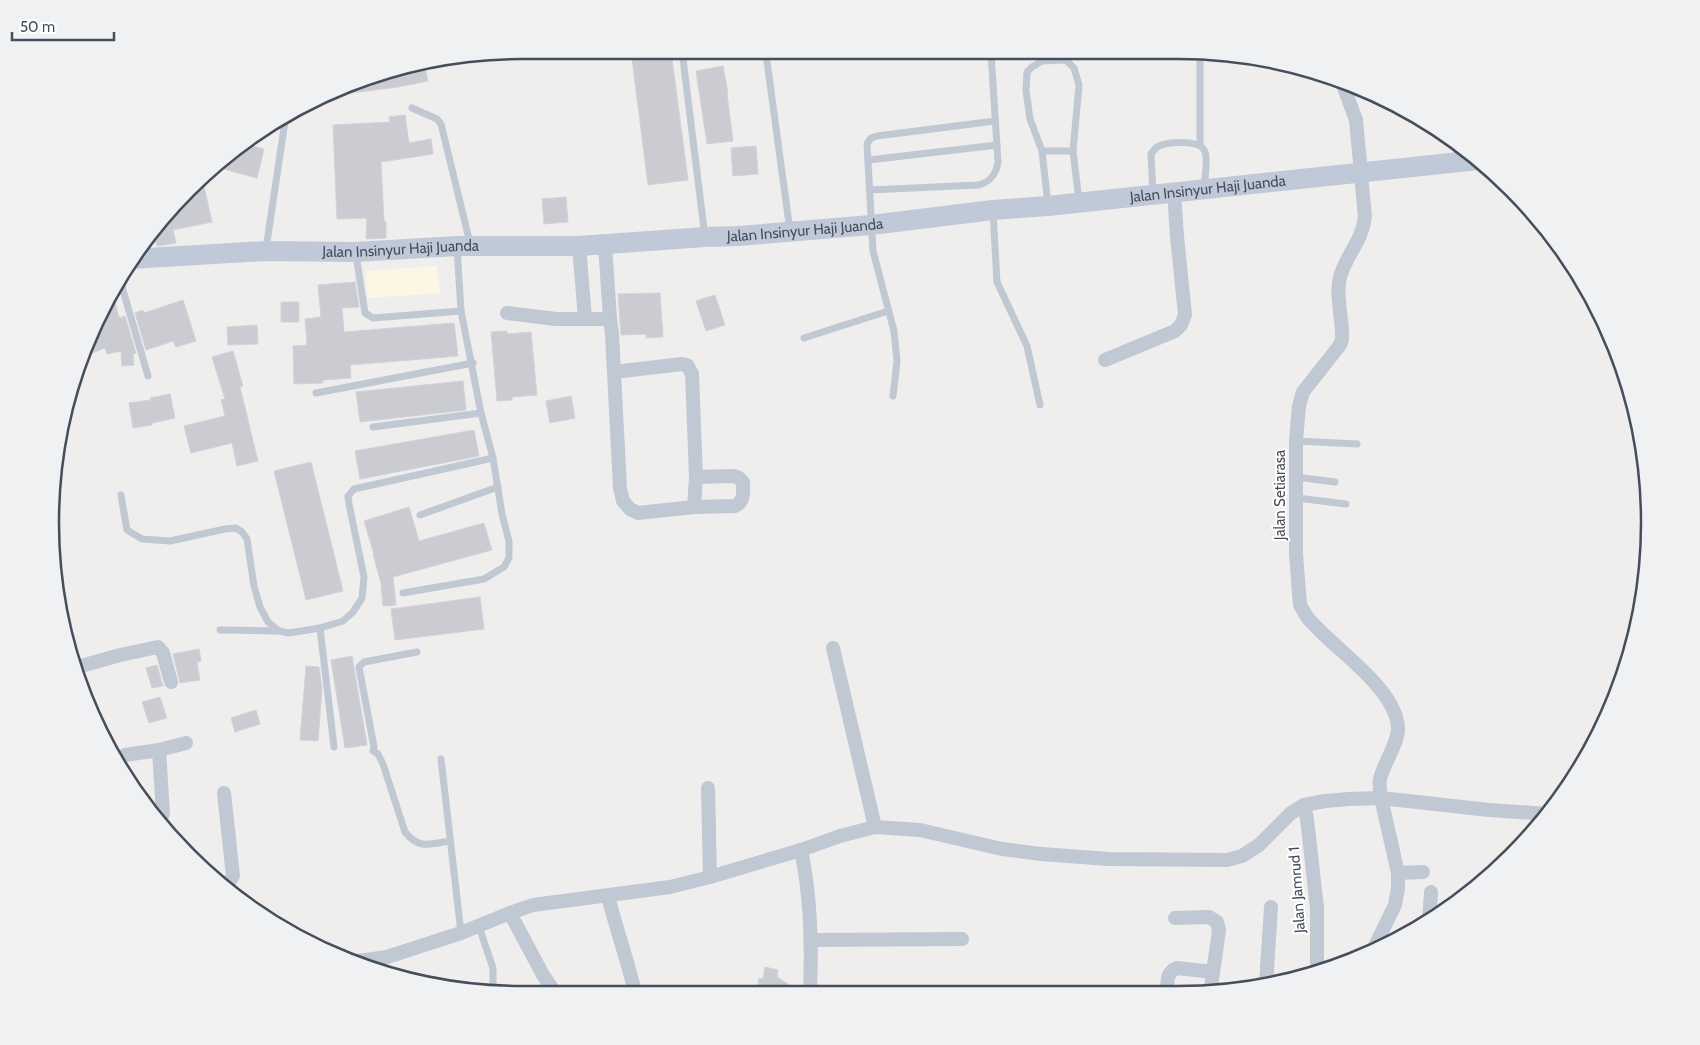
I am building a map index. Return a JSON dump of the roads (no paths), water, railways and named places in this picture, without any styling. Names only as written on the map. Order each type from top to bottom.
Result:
[{"type":"main road","name":"Jalan Insinyur Haji Juanda","points":[[142,258],[266,252],[356,252],[464,246],[579,246],[739,236],[872,225],[993,210],[1048,206],[1467,161]]},
{"type":"street","name":"Jalan Setiarasa","points":[[1345,90],[1356,120],[1365,217],[1364,230],[1339,278],[1342,339],[1340,345],[1303,392],[1299,406],[1295,477],[1297,498],[1296,554],[1300,605],[1310,622],[1385,693],[1397,723],[1397,733],[1380,780],[1381,798],[1398,873],[1398,888],[1396,901],[1377,941]]},
{"type":"street","points":[[1105,360],[1175,331],[1181,325],[1185,315],[1174,192]]},
{"type":"street","points":[[605,244],[620,488],[623,501],[630,509],[638,513],[694,507],[735,506],[740,503],[743,482],[739,478],[734,476],[696,477]]},
{"type":"street","points":[[579,246],[585,319]]},
{"type":"street","points":[[507,312],[539,317],[610,319]]},
{"type":"street","points":[[614,372],[682,364],[687,365],[690,369],[692,374],[696,477],[694,507]]},
{"type":"street","points":[[81,666],[158,647],[163,653],[171,682]]},
{"type":"street","points":[[833,648],[876,827]]},
{"type":"street","points":[[125,755],[159,750],[186,743]]},
{"type":"street","points":[[159,750],[160,811]]},
{"type":"street","points":[[708,788],[710,877]]},
{"type":"street","points":[[224,793],[233,876],[230,881]]},
{"type":"street","points":[[367,960],[387,957],[479,927],[510,913],[540,904],[670,887],[710,877],[801,850],[840,836],[876,827],[920,830],[1002,849],[1040,854],[1109,859],[1227,860],[1242,856],[1259,845],[1291,813],[1304,805],[1349,799],[1381,798],[1537,815]]},
{"type":"street","name":"Jalan Jamrud 1","points":[[1304,805],[1317,908],[1317,965]]},
{"type":"street","points":[[801,850],[812,940],[810,986]]},
{"type":"street","points":[[1398,873],[1423,872]]},
{"type":"street","points":[[1430,911],[1431,892]]},
{"type":"street","points":[[608,896],[634,986]]},
{"type":"street","points":[[1266,977],[1271,907]]},
{"type":"street","points":[[510,913],[542,975],[550,986]]},
{"type":"street","points":[[1175,918],[1209,917],[1217,922],[1219,930],[1211,985]]},
{"type":"street","points":[[812,940],[962,938]]},
{"type":"street","points":[[1167,986],[1168,975],[1177,968],[1213,972]]},
{"type":"lane","points":[[683,59],[705,237]]},
{"type":"lane","points":[[767,59],[790,232]]},
{"type":"lane","points":[[870,190],[987,183],[997,168],[991,59]]},
{"type":"lane","points":[[1048,206],[1042,151],[1030,119],[1026,91],[1027,72],[1042,61],[1066,60],[1074,68],[1078,85],[1073,151],[1079,202]]},
{"type":"lane","points":[[1200,60],[1200,145]]},
{"type":"lane","points":[[404,593],[484,579],[504,567],[509,558],[509,541],[502,514],[493,458],[481,413],[461,311],[464,246],[441,124],[437,119],[412,108]]},
{"type":"lane","points":[[893,396],[897,362],[894,331],[873,251],[867,144],[871,138],[877,136],[995,122]]},
{"type":"lane","points":[[266,252],[284,125]]},
{"type":"lane","points":[[1153,194],[1151,154],[1154,149],[1160,146],[1192,142],[1200,145],[1205,151],[1204,189]]},
{"type":"lane","points":[[869,160],[996,144]]},
{"type":"lane","points":[[1042,151],[1073,151]]},
{"type":"lane","points":[[993,210],[997,282],[1026,346],[1040,405]]},
{"type":"lane","points":[[356,252],[365,313],[374,318],[461,311]]},
{"type":"lane","points":[[122,289],[148,376]]},
{"type":"lane","points":[[804,338],[888,311]]},
{"type":"lane","points":[[316,393],[472,364]]},
{"type":"lane","points":[[372,427],[481,413]]},
{"type":"lane","points":[[1296,441],[1357,444]]},
{"type":"lane","points":[[220,630],[279,631],[289,633],[320,628],[342,621],[353,612],[362,598],[364,577],[348,496],[351,492],[354,489],[493,458]]},
{"type":"lane","points":[[1295,477],[1335,482]]},
{"type":"lane","points":[[420,515],[498,488]]},
{"type":"lane","points":[[121,495],[127,530],[142,539],[170,541],[236,528],[242,532],[247,539],[254,586],[260,607],[268,622],[279,631]]},
{"type":"lane","points":[[1297,498],[1346,504]]},
{"type":"lane","points":[[320,628],[334,747]]},
{"type":"lane","points":[[417,652],[364,662],[359,667],[374,747],[373,751],[378,754],[383,764],[405,832],[409,838],[421,845],[450,841]]},
{"type":"lane","points":[[441,759],[461,933]]},
{"type":"lane","points":[[479,927],[492,968],[492,985]]}]
